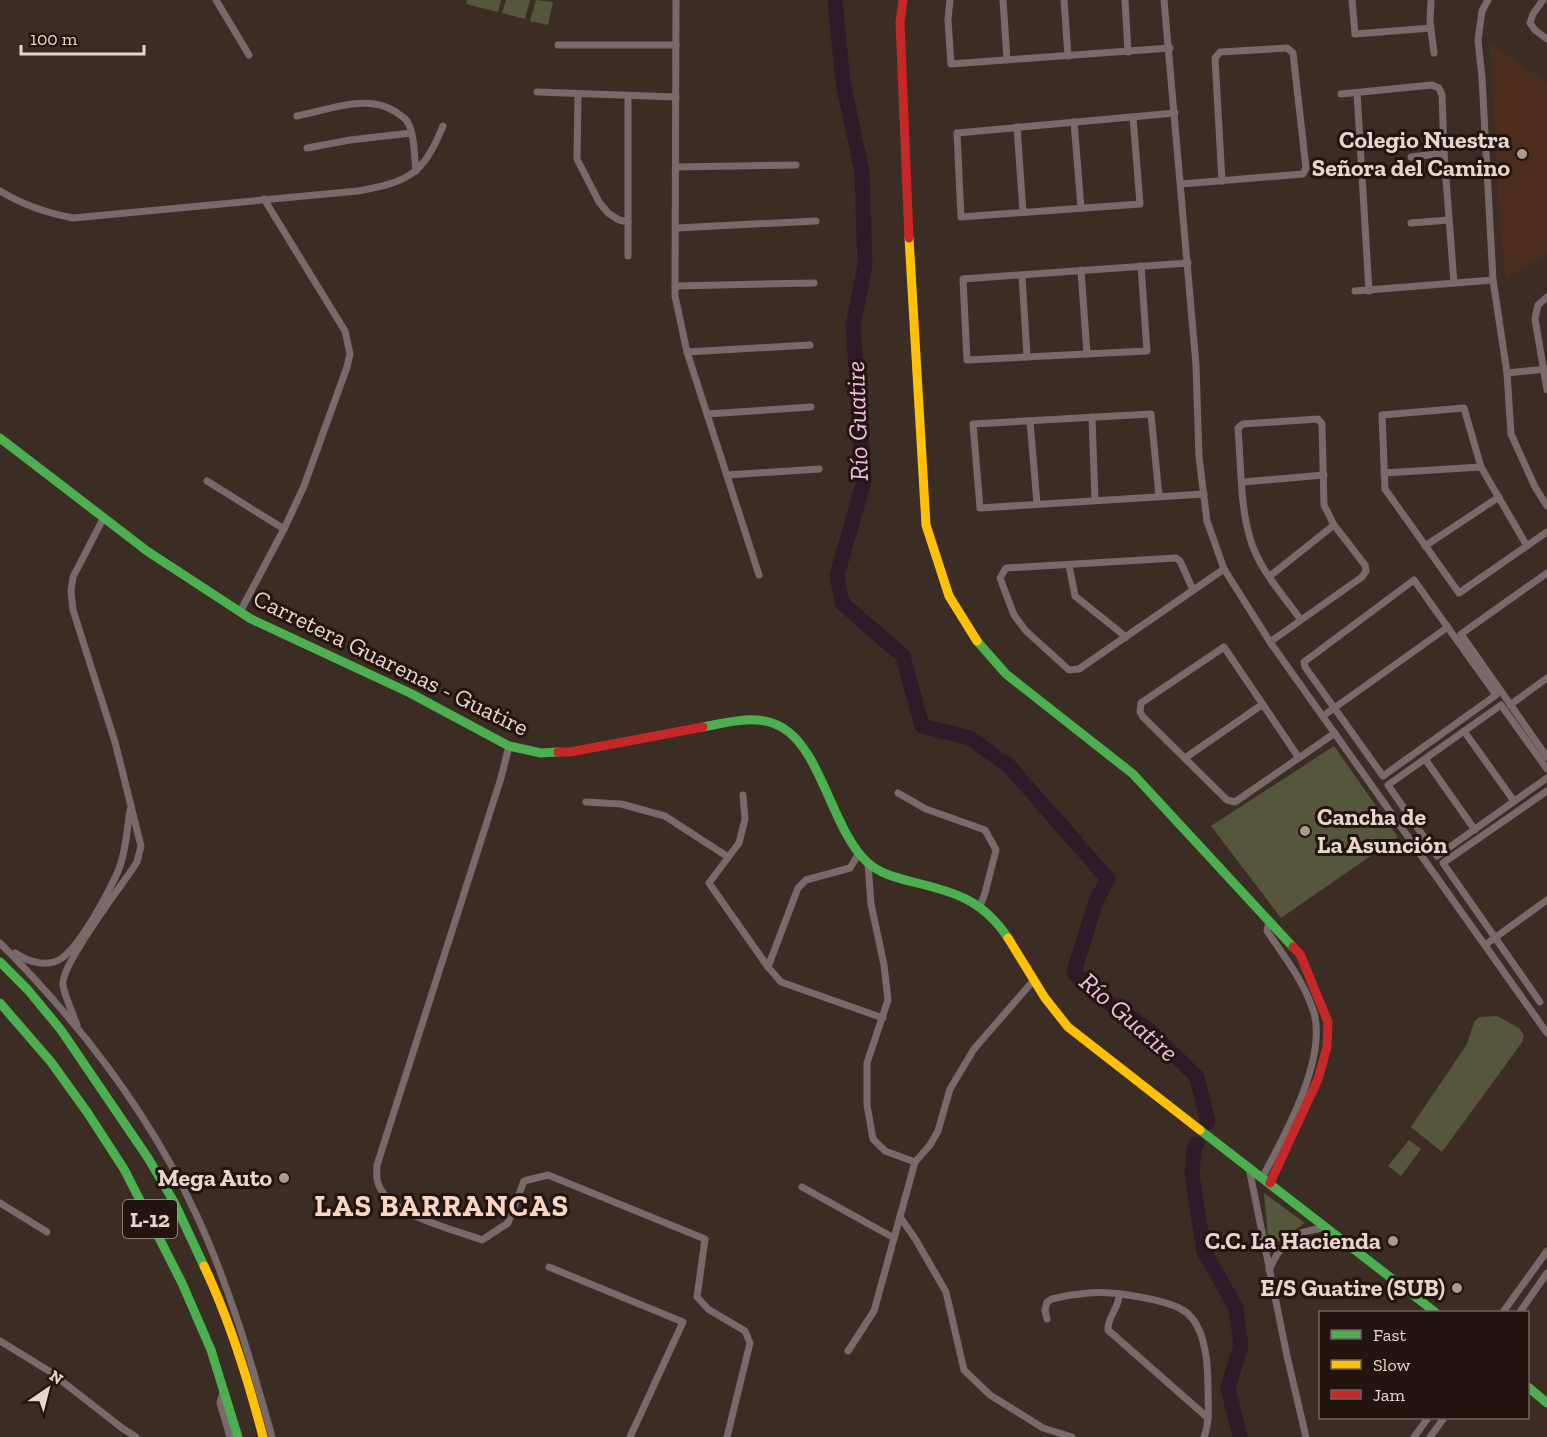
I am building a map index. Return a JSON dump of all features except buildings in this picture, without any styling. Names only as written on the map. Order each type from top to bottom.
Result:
[{"type":"main road","points":[[903,0],[900,22],[910,269],[926,525],[949,596],[981,647],[1006,674],[1133,774],[1300,954],[1328,1022],[1327,1047],[1318,1079],[1266,1180]]},
{"type":"main road","name":"Carretera Guarenas - Guatire","points":[[0,438],[103,519],[240,612],[410,693],[509,747],[541,753],[570,752],[744,720],[772,721],[790,732],[805,752],[859,853],[868,864],[898,877],[959,893],[980,906],[1000,928],[1033,981],[1068,1027],[1434,1311]]},
{"type":"main road","name":"L-12","points":[[0,962],[28,990],[61,1030],[148,1158],[174,1202],[216,1291],[246,1373],[262,1437]]},
{"type":"main road","name":"L-12","points":[[0,1003],[51,1062],[124,1169],[182,1283],[211,1350],[238,1437]]},
{"type":"main road","points":[[1529,1389],[1547,1403]]},
{"type":"street","points":[[216,0],[249,55]]},
{"type":"street","points":[[676,0],[675,296],[687,352],[759,575]]},
{"type":"street","points":[[950,0],[948,20],[951,64],[1170,48]]},
{"type":"street","points":[[1003,0],[1007,60]]},
{"type":"street","points":[[1064,0],[1068,56]]},
{"type":"street","points":[[1125,0],[1128,52]]},
{"type":"street","points":[[1164,0],[1196,365],[1199,458],[1208,521],[1224,569],[1270,642],[1547,1033]]},
{"type":"street","points":[[1352,0],[1355,34],[1431,28]]},
{"type":"street","points":[[1431,0],[1434,53]]},
{"type":"street","points":[[1488,0],[1482,11],[1478,40],[1493,280],[1507,373],[1511,434],[1535,487],[1547,506]]},
{"type":"street","points":[[1543,0],[1533,14],[1530,23],[1547,39]]},
{"type":"street","points":[[558,45],[676,45]]},
{"type":"street","points":[[1181,184],[1222,181],[1303,174],[1306,168],[1293,53],[1287,48],[1220,52],[1215,58],[1222,181]]},
{"type":"street","points":[[1341,94],[1432,85],[1439,88],[1442,95],[1454,283]]},
{"type":"street","points":[[537,92],[676,97]]},
{"type":"street","points":[[1357,93],[1369,291]]},
{"type":"street","points":[[578,94],[577,159],[595,195],[608,213],[619,220],[628,222]]},
{"type":"street","points":[[628,96],[628,256]]},
{"type":"street","points":[[297,116],[357,103],[374,102],[389,108],[406,120],[411,133],[416,171]]},
{"type":"street","points":[[1133,117],[1140,204],[961,217],[957,133],[1175,113]]},
{"type":"street","points":[[1074,122],[1081,208]]},
{"type":"street","points":[[0,191],[16,201],[44,212],[73,218],[358,191],[392,185],[408,178],[434,148],[443,126]]},
{"type":"street","points":[[1017,127],[1023,212]]},
{"type":"street","points":[[307,148],[411,133]]},
{"type":"street","points":[[1411,157],[1444,153]]},
{"type":"street","points":[[676,167],[796,165]]},
{"type":"street","points":[[240,612],[304,486],[350,354],[345,331],[264,200]]},
{"type":"street","points":[[1411,223],[1449,220]]},
{"type":"street","points":[[676,228],[816,221]]},
{"type":"street","points":[[1141,266],[1147,351],[967,360],[963,279],[1188,262]]},
{"type":"street","points":[[1081,270],[1087,354]]},
{"type":"street","points":[[1022,274],[1027,357]]},
{"type":"street","points":[[1354,291],[1493,280]]},
{"type":"street","points":[[675,286],[814,283]]},
{"type":"street","points":[[1547,297],[1538,305],[1535,319],[1546,369],[1547,390]]},
{"type":"street","points":[[687,352],[810,345]]},
{"type":"street","points":[[1507,373],[1546,369]]},
{"type":"street","points":[[707,414],[811,407]]},
{"type":"street","points":[[1527,546],[1481,467],[1464,408],[1382,415],[1385,489],[1459,594],[1547,532]]},
{"type":"street","points":[[1159,496],[1151,414],[973,424],[980,508],[1204,494]]},
{"type":"street","points":[[1092,417],[1095,500]]},
{"type":"street","points":[[1270,642],[1362,577],[1366,571],[1365,565],[1334,525],[1324,505],[1322,424],[1318,419],[1243,424],[1238,428],[1250,539],[1270,576],[1301,620]]},
{"type":"street","points":[[1030,421],[1037,504]]},
{"type":"street","points":[[1384,473],[1481,467]]},
{"type":"street","points":[[727,475],[819,469]]},
{"type":"street","points":[[1243,482],[1324,475]]},
{"type":"street","points":[[207,481],[284,529]]},
{"type":"street","points":[[1425,546],[1498,497]]},
{"type":"street","points":[[78,1030],[63,986],[63,975],[137,861],[141,846],[115,742],[73,610],[71,591],[73,577],[103,519]]},
{"type":"street","points":[[1270,576],[1334,525]]},
{"type":"street","points":[[1193,590],[1180,561],[1176,558],[1006,568],[1000,578],[1014,615],[1026,631],[1069,670],[1079,669],[1224,569]]},
{"type":"street","points":[[1069,565],[1075,596],[1126,637]]},
{"type":"street","points":[[1547,573],[1461,634],[1547,757]]},
{"type":"street","points":[[1414,580],[1448,627],[1496,695],[1383,776],[1305,667],[1304,662],[1414,580]]},
{"type":"street","points":[[1323,716],[1448,627]]},
{"type":"street","points":[[1299,758],[1224,647],[1141,703],[1140,712],[1143,717],[1227,800],[1235,802],[1299,758],[1335,733]]},
{"type":"street","points":[[1510,705],[1547,678]]},
{"type":"street","points":[[1185,758],[1263,704]]},
{"type":"street","points":[[1547,769],[1501,705],[1388,785],[1437,856],[1547,778]]},
{"type":"street","points":[[1464,731],[1514,801]]},
{"type":"street","points":[[509,747],[376,1164],[377,1182],[385,1197],[400,1210],[482,1240],[508,1223],[524,1181],[548,1175],[705,1239],[697,1297],[708,1310],[745,1330],[750,1343],[727,1437]]},
{"type":"street","points":[[1425,759],[1475,830]]},
{"type":"street","points":[[1540,1002],[1443,863],[1547,790]]},
{"type":"street","points":[[898,793],[926,809],[985,830],[996,850],[980,906]]},
{"type":"street","points":[[743,795],[745,819],[739,843],[709,883],[768,967],[782,982],[883,1018]]},
{"type":"street","points":[[586,802],[621,804],[665,816],[728,857]]},
{"type":"street","points":[[1,944],[23,959],[41,964],[61,959],[71,948],[107,893],[119,867],[126,843],[131,804]]},
{"type":"street","points":[[1399,823],[1409,816]]},
{"type":"street","points":[[1406,832],[1416,825]]},
{"type":"street","points":[[768,967],[798,888],[806,880],[850,868],[859,853]]},
{"type":"street","points":[[868,864],[871,904],[885,965],[888,1000],[867,1063],[867,1105],[873,1139],[885,1150],[915,1162]]},
{"type":"street","points":[[1485,945],[1547,900]]},
{"type":"street","points":[[1266,1180],[1302,1092],[1312,1064],[1317,1038],[1314,1012],[1301,980],[1267,931],[1269,921]]},
{"type":"street","name":"L-12","points":[[1,944],[66,1014],[148,1125],[196,1215],[242,1331],[272,1437]]},
{"type":"street","points":[[848,1351],[874,1311],[915,1162],[930,1145],[938,1131],[950,1089],[974,1049],[1033,981]]},
{"type":"street","points":[[1249,1168],[1306,1437]]},
{"type":"street","points":[[802,1187],[894,1238]]},
{"type":"street","points":[[0,1203],[47,1232]]},
{"type":"street","points":[[900,1217],[946,1292],[964,1370],[999,1401],[1043,1428],[1072,1437]]},
{"type":"street","points":[[1269,1270],[1278,1250],[1293,1236],[1303,1231],[1326,1228]]},
{"type":"street","points":[[1504,1311],[1547,1251]]},
{"type":"street","points":[[549,1267],[683,1322],[630,1437]]},
{"type":"street","points":[[1521,1311],[1547,1274]]},
{"type":"street","points":[[1047,1319],[1045,1310],[1047,1302],[1052,1299],[1091,1292],[1119,1294],[1161,1302],[1182,1310],[1195,1322],[1208,1364],[1208,1418],[1204,1437]]},
{"type":"street","points":[[1119,1294],[1108,1323],[1108,1330],[1208,1418]]},
{"type":"street","points":[[0,1341],[50,1371],[136,1437]]},
{"type":"street","name":"L-12","points":[[224,1390],[220,1403],[230,1437]]},
{"type":"street","points":[[1414,1437],[1427,1419]]},
{"type":"street","points":[[1430,1437],[1443,1419]]},
{"type":"shaded area","name":"Colegio Nuestra Señora del Camino","points":[[1490,43],[1547,83],[1547,254],[1506,279],[1500,226]]},
{"type":"green space","points":[[467,0],[501,0],[498,12],[466,4]]},
{"type":"green space","points":[[506,0],[530,0],[525,19],[502,13]]},
{"type":"green space","points":[[536,0],[553,2],[548,25],[530,21]]},
{"type":"green space","name":"Cancha de La Asunción","points":[[1334,746],[1398,837],[1281,918],[1211,826]]},
{"type":"green space","points":[[1497,1016],[1519,1028],[1524,1035],[1523,1041],[1442,1152],[1411,1127],[1467,1044],[1474,1022],[1479,1017]]},
{"type":"green space","points":[[1409,1140],[1421,1149],[1401,1176],[1388,1166]]},
{"type":"green space","points":[[1264,1193],[1305,1223],[1269,1248]]},
{"type":"waterway","name":"Río Guatire","points":[[835,0],[843,82],[862,172],[865,266],[853,326],[864,481],[837,575],[842,603],[903,656],[922,726],[970,738],[1009,766],[1108,879],[1096,901],[1074,972],[1095,994],[1148,1029],[1197,1077],[1208,1122]]},
{"type":"waterway","name":"Río Guatire","points":[[1197,1144],[1194,1149],[1192,1175],[1204,1251],[1236,1308],[1241,1345],[1228,1388],[1240,1437]]},
{"type":"traffic: fast","points":[[0,438],[147,551],[251,619],[410,693],[509,746],[541,753],[558,752]]},
{"type":"traffic: fast","points":[[977,641],[1006,674],[1133,774],[1293,947]]},
{"type":"traffic: fast","points":[[703,727],[754,720],[773,723],[783,728],[796,739],[807,754],[845,831],[867,862],[877,870],[889,875],[955,894],[967,900],[989,915],[1008,938]]},
{"type":"traffic: fast","points":[[0,962],[28,990],[61,1030],[148,1158],[174,1202],[204,1266]]},
{"type":"traffic: fast","points":[[0,1003],[51,1062],[124,1169],[182,1283],[211,1350],[238,1437]]},
{"type":"traffic: fast","points":[[1200,1130],[1434,1311]]},
{"type":"traffic: fast","points":[[1529,1388],[1547,1403]]},
{"type":"traffic: slow","points":[[909,238],[926,525],[949,596],[977,641]]},
{"type":"traffic: slow","points":[[1008,938],[1045,998],[1068,1027],[1200,1130]]},
{"type":"traffic: slow","points":[[204,1266],[238,1350],[263,1437]]},
{"type":"traffic: jam","points":[[903,0],[900,22],[909,238]]},
{"type":"traffic: jam","points":[[558,752],[570,752],[703,727]]},
{"type":"traffic: jam","points":[[1270,1183],[1318,1079],[1327,1047],[1328,1022],[1300,954],[1293,947]]},
{"type":"place","name":"Colegio Nuestra Señora del Camino","points":[[1522,154]]},
{"type":"place","name":"Cancha de La Asunción","points":[[1305,831]]},
{"type":"place","name":"Mega Auto","points":[[284,1178]]},
{"type":"place","name":"C.C. La Hacienda","points":[[1393,1241]]},
{"type":"place","name":"E/S Guatire (SUB)","points":[[1457,1288]]},
{"type":"district","name":"LAS BARRANCAS","points":[[442,1206]]}]
